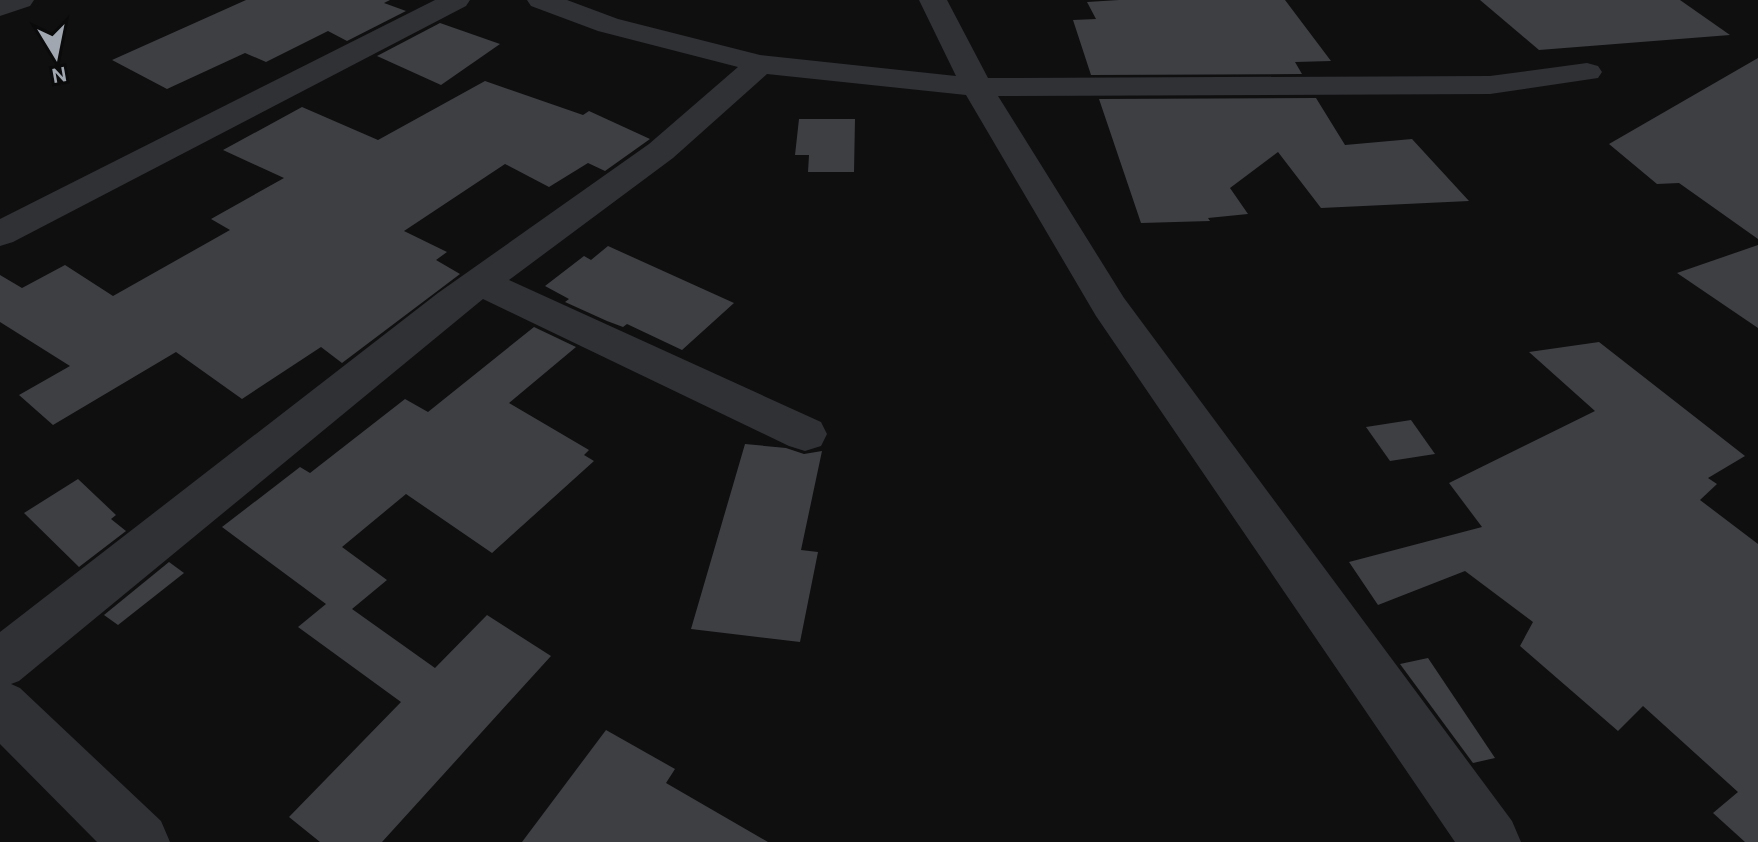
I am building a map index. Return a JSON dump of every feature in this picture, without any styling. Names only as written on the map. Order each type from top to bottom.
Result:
[{"type":"street","points":[[0,8],[20,0]]},
{"type":"street","points":[[0,234],[456,0]]},
{"type":"street","points":[[541,0],[608,25],[760,64],[977,87],[1490,85],[1587,72]]},
{"type":"street","points":[[933,0],[977,87],[1110,307],[1491,842]]},
{"type":"street","points":[[0,664],[481,282],[661,151],[760,64]]},
{"type":"street","points":[[481,282],[805,434]]},
{"type":"street","points":[[0,706],[140,842]]},
{"type":"building","points":[[246,0],[390,0],[384,3],[406,11],[347,41],[328,31],[266,62],[245,53],[167,89],[112,60]]},
{"type":"building","points":[[1285,0],[1331,61],[1295,62],[1302,74],[1091,75],[1073,20],[1096,19],[1087,2]]},
{"type":"building","points":[[1480,0],[1680,0],[1730,35],[1539,50]]},
{"type":"building","points":[[440,23],[500,44],[441,85],[377,56]]},
{"type":"building","points":[[1758,58],[1758,239],[1679,183],[1657,184],[1609,144]]},
{"type":"building","points":[[485,81],[583,115],[589,111],[650,139],[605,171],[588,163],[549,187],[505,164],[404,231],[447,252],[436,260],[460,274],[342,363],[321,347],[242,399],[176,352],[53,425],[19,395],[70,366],[0,322],[0,275],[22,288],[65,265],[113,296],[230,230],[211,219],[284,178],[223,150],[302,107],[378,140]]},
{"type":"building","points":[[1316,98],[1345,145],[1412,139],[1469,201],[1321,208],[1278,152],[1230,188],[1248,214],[1208,218],[1210,221],[1141,223],[1099,99]]},
{"type":"building","points":[[799,119],[855,119],[854,172],[808,172],[809,155],[795,155]]},
{"type":"building","points":[[1758,245],[1758,328],[1677,273]]},
{"type":"building","points":[[608,246],[734,303],[682,350],[627,324],[623,327],[565,302],[569,299],[545,286],[584,256],[591,260]]},
{"type":"building","points":[[534,327],[576,347],[509,403],[589,450],[584,455],[594,461],[492,553],[406,494],[342,547],[387,580],[352,609],[435,668],[487,615],[551,656],[382,842],[320,842],[289,817],[401,702],[298,627],[326,604],[222,527],[300,467],[310,473],[405,399],[428,412]]},
{"type":"building","points":[[1599,342],[1745,456],[1708,478],[1717,484],[1700,500],[1758,544],[1758,842],[1745,842],[1713,813],[1738,792],[1643,706],[1618,731],[1520,646],[1533,622],[1465,571],[1378,605],[1349,562],[1482,527],[1449,483],[1595,411],[1529,352]]},
{"type":"building","points":[[1411,420],[1435,454],[1390,461],[1366,427]]},
{"type":"building","points":[[745,444],[786,448],[804,454],[822,451],[801,550],[818,552],[800,642],[691,629]]},
{"type":"building","points":[[78,479],[116,515],[111,519],[126,531],[79,567],[24,513]]},
{"type":"building","points":[[169,562],[184,573],[118,625],[104,615]]},
{"type":"building","points":[[1428,658],[1495,758],[1473,763],[1400,664]]},
{"type":"building","points":[[606,730],[675,769],[666,783],[768,842],[522,842]]}]
